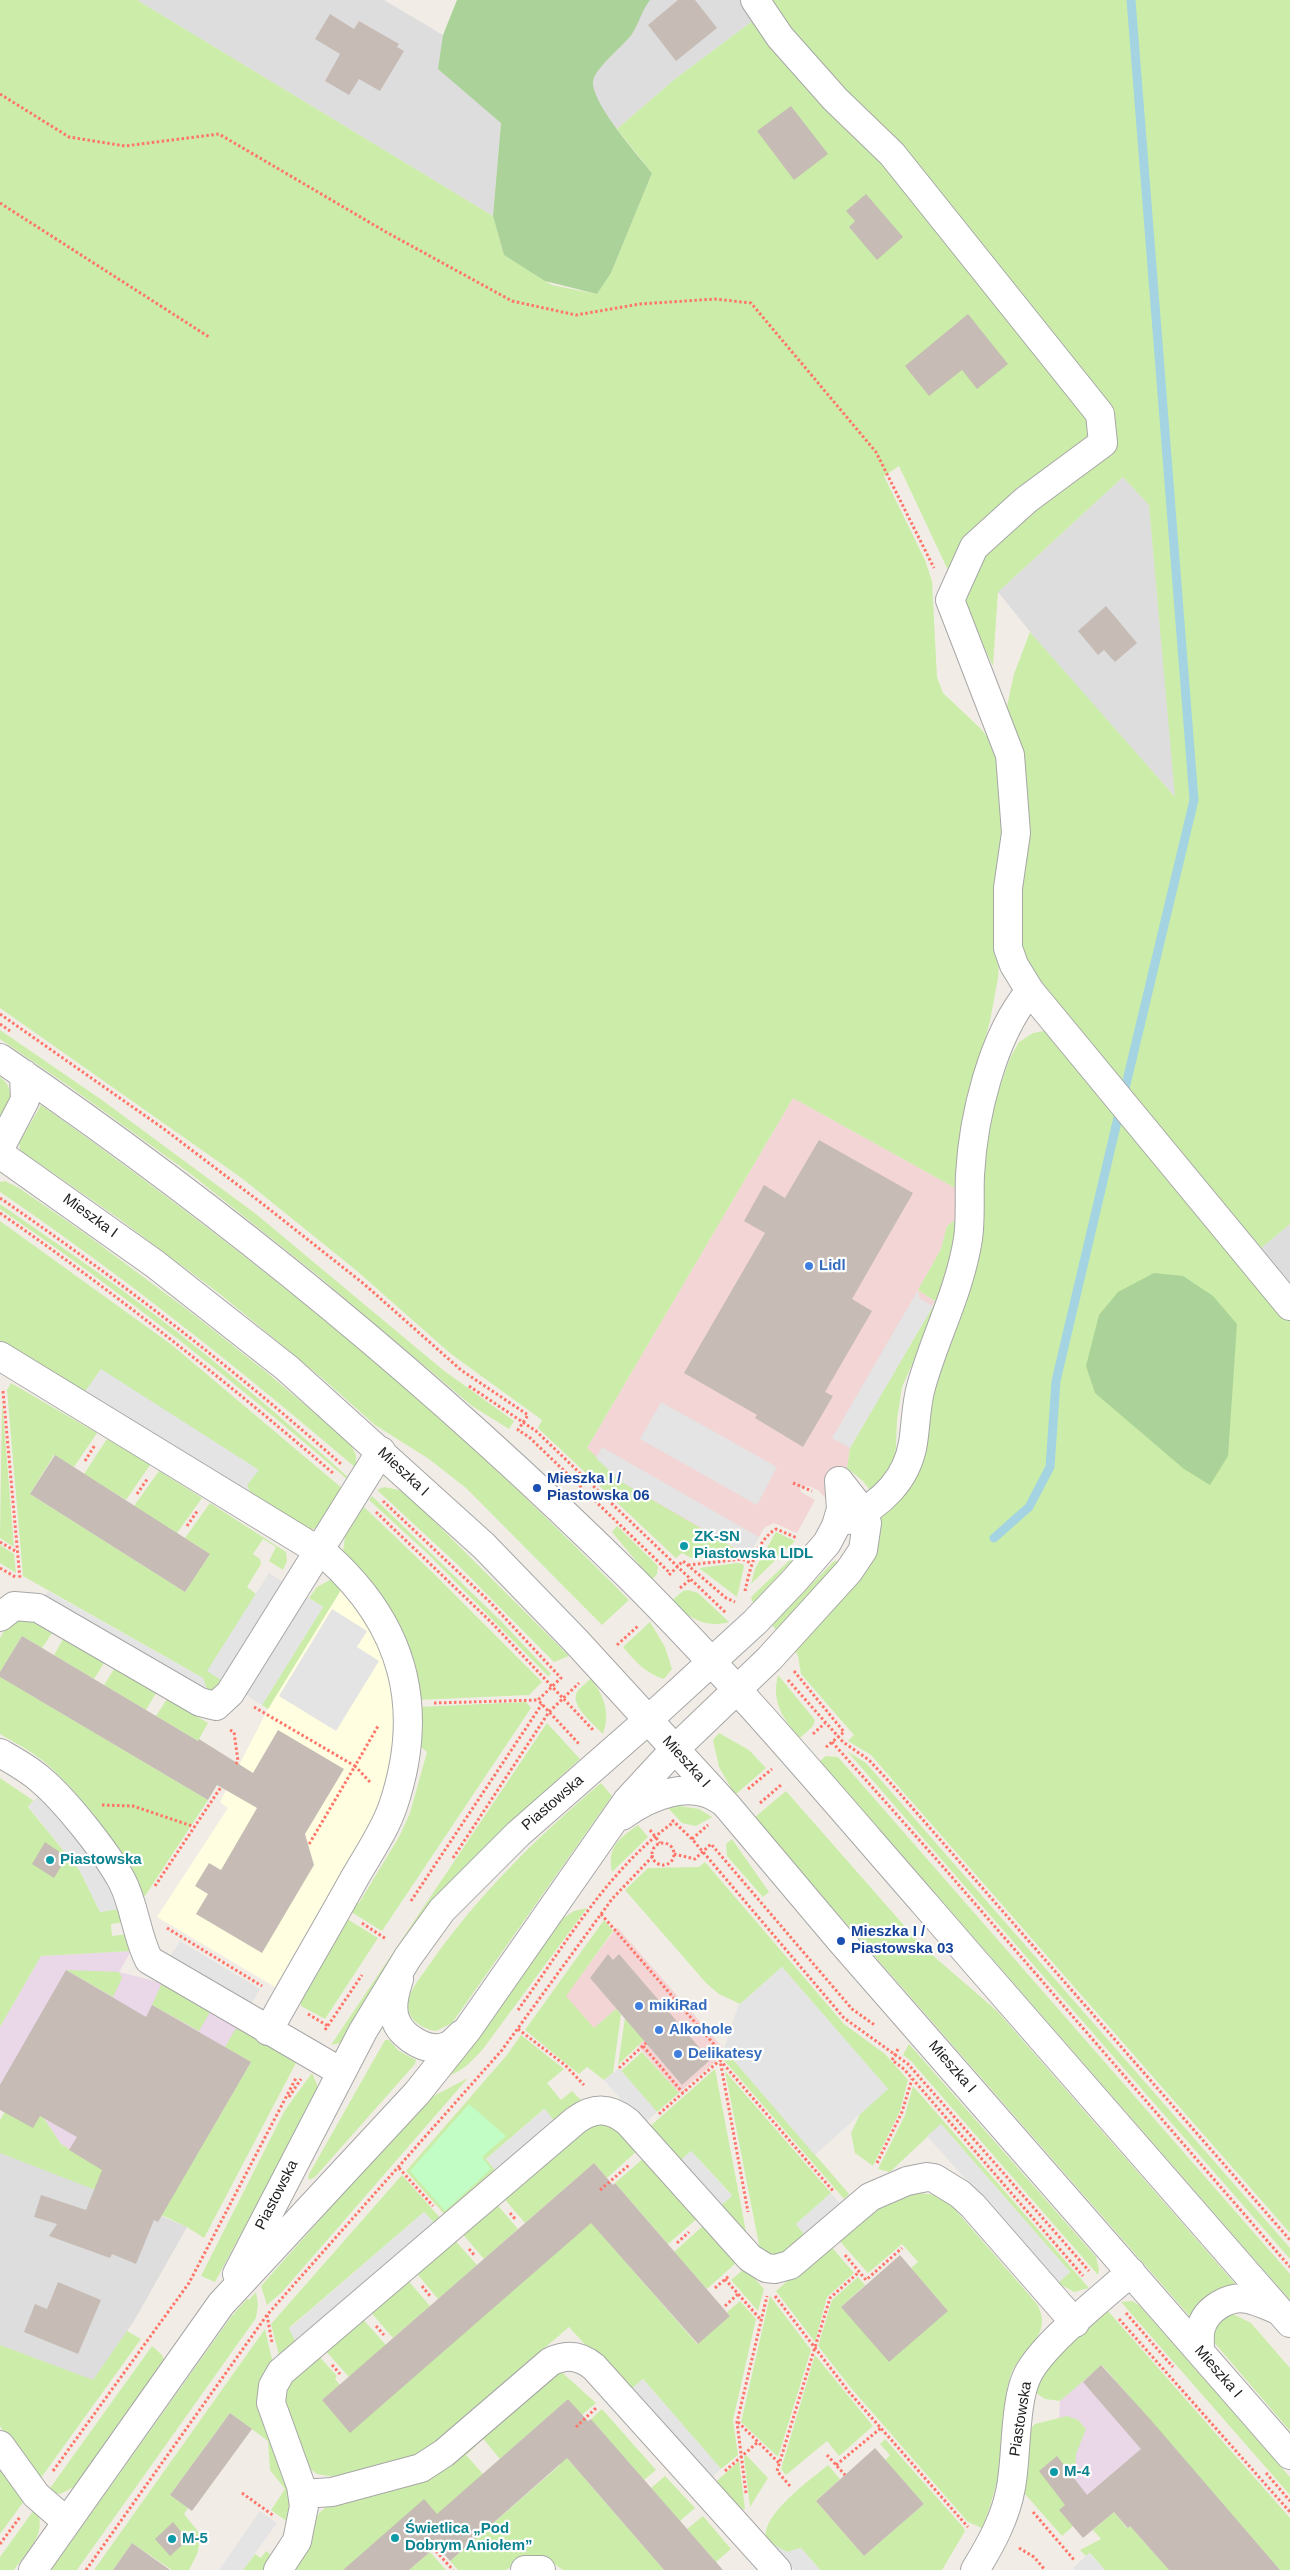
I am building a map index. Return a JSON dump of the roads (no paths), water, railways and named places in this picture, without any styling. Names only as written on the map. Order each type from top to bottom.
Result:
[{"type":"street","points":[[755,0],[780,36],[835,99],[892,154],[1100,414],[1103,444],[1026,500],[974,547],[950,600],[1010,755],[1016,833],[1008,888],[1008,948],[1014,965],[1030,991],[1290,1306]]},
{"type":"street","points":[[836,1526],[864,1513],[885,1496],[901,1478],[913,1445],[920,1388],[955,1297],[968,1238],[970,1174],[976,1119],[1000,1045],[1021,1001],[1030,991]]},
{"type":"street","points":[[0,1058],[212,1211],[403,1367],[537,1488],[659,1607],[792,1752],[1285,2317]]},
{"type":"street","points":[[0,1148],[25,1100],[24,1074]]},
{"type":"street","name":"Mieszka I","points":[[0,1154],[97,1221],[287,1368],[484,1546],[597,1664],[724,1804],[1290,2455]]},
{"type":"street","points":[[0,1356],[319,1550],[352,1582],[382,1622],[392,1641],[406,1684],[404,1762],[392,1808],[268,2031]]},
{"type":"street","points":[[0,1617],[14,1606],[32,1606],[206,1706],[216,1706],[230,1693],[381,1451]]},
{"type":"street","points":[[836,1526],[841,1510],[839,1482],[864,1513]]},
{"type":"street","name":"Piastowska","points":[[33,2570],[222,2304],[412,2100],[468,2029],[641,1784],[675,1749],[738,1692],[805,1623],[858,1559],[866,1535],[864,1513]]},
{"type":"street","name":"Piastowska","points":[[222,2304],[341,2072],[408,1957],[442,1910],[518,1834],[648,1720],[755,1622],[796,1580],[827,1543],[836,1526]]},
{"type":"street","points":[[0,1753],[42,1780],[70,1812],[122,1881],[132,1905],[143,1949],[149,1960],[341,2072]]},
{"type":"street","name":"Piastowska","points":[[611,1824],[645,1801],[666,1794],[705,1791],[724,1804]]},
{"type":"street","name":"Piastowska","points":[[408,1957],[401,1972],[394,2000],[396,2022],[403,2031],[419,2043],[438,2048],[452,2044],[468,2029]]},
{"type":"street","points":[[278,2570],[292,2549],[299,2534],[304,2514],[303,2494],[271,2403],[273,2386],[281,2372],[576,2120],[594,2110],[612,2111],[628,2122],[750,2258],[766,2268],[772,2278],[798,2260],[870,2197],[908,2181],[927,2177],[942,2181],[973,2206],[1075,2323]]},
{"type":"street","name":"Piastowska","points":[[975,2570],[1006,2542],[1006,2508],[1011,2488],[1022,2394],[1028,2374],[1041,2355],[1131,2272]]},
{"type":"street","points":[[1200,2352],[1201,2329],[1204,2320],[1215,2308],[1223,2303],[1237,2298],[1248,2299],[1285,2317]]},
{"type":"street","points":[[303,2494],[332,2492],[420,2468],[444,2453],[550,2362],[574,2356],[582,2359],[594,2368],[777,2570]]},
{"type":"street","points":[[0,2445],[36,2495],[67,2522]]},
{"type":"street","points":[[525,2570],[541,2570]]},
{"type":"waterway","points":[[1123,1097],[1194,800],[1131,0]]},
{"type":"waterway","points":[[994,1538],[1029,1507],[1050,1467],[1056,1381],[1120,1109]]},
{"type":"place","name":"Lidl","points":[[809,1266]]},
{"type":"place","name":"Mieszka I / Piastowska 06","points":[[537,1488]]},
{"type":"place","name":"ZK-SN Piastowska LIDL","points":[[684,1546]]},
{"type":"place","name":"Piastowska","points":[[50,1860]]},
{"type":"place","name":"Mieszka I / Piastowska 03","points":[[841,1941]]},
{"type":"place","name":"mikiRad","points":[[639,2006]]},
{"type":"place","name":"Alkohole","points":[[659,2030]]},
{"type":"place","name":"Delikatesy","points":[[678,2054]]},
{"type":"place","name":"M-4","points":[[1054,2472]]},
{"type":"place","name":"Świetlica „Pod Dobrym Aniołem”","points":[[395,2538]]},
{"type":"place","name":"M-5","points":[[172,2539]]}]
